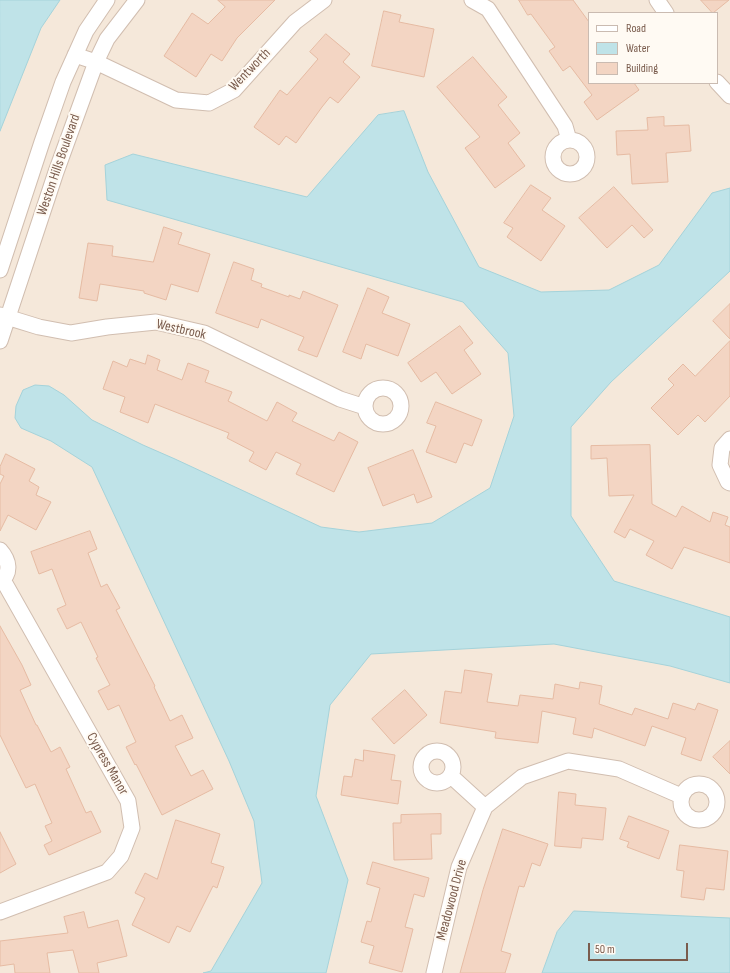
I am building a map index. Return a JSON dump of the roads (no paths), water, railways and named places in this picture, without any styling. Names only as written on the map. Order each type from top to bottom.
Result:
[{"type":"street","name":"Weston Hills Boulevard","points":[[0,270],[63,82],[86,31],[108,0]]},
{"type":"street","name":"Weston Hills Boulevard","points":[[0,340],[4,316],[96,62],[107,39],[137,0]]},
{"type":"street","name":"Wentworth","points":[[75,55],[96,62],[176,100],[209,104],[234,90],[295,22],[324,0]]},
{"type":"street","points":[[472,0],[488,9],[565,126],[569,140]]},
{"type":"street","points":[[657,0],[665,12]]},
{"type":"street","points":[[718,83],[730,96]]},
{"type":"street","name":"Westbrook","points":[[4,316],[39,327],[71,332],[156,322],[204,333],[340,399],[365,407]]},
{"type":"street","points":[[730,439],[722,448],[720,465],[728,482],[730,483]]},
{"type":"street","name":"Cypress Manor","points":[[0,550],[6,557],[8,565],[7,573],[1,581],[128,801],[132,828],[121,856],[107,872],[0,912]]},
{"type":"street","name":"Meadowood Drive","points":[[434,973],[459,867],[485,807],[522,777],[568,761],[619,769],[681,796]]},
{"type":"street","points":[[451,776],[485,807]]},
{"type":"water","points":[[0,0],[60,0],[41,28],[0,131]]},
{"type":"water","points":[[404,111],[428,172],[479,267],[541,292],[609,290],[659,265],[712,193],[730,188],[730,271],[611,382],[571,427],[571,516],[614,581],[730,617],[730,683],[670,666],[554,644],[371,654],[330,705],[316,796],[348,880],[326,973],[203,973],[211,971],[262,883],[254,821],[229,761],[92,467],[51,441],[21,428],[15,418],[16,406],[23,390],[35,385],[49,386],[64,395],[92,420],[321,527],[359,532],[432,523],[490,488],[514,416],[508,353],[463,302],[107,200],[105,165],[133,154],[307,197],[378,115]]},
{"type":"water","points":[[574,911],[730,918],[730,973],[542,973],[557,932]]}]
